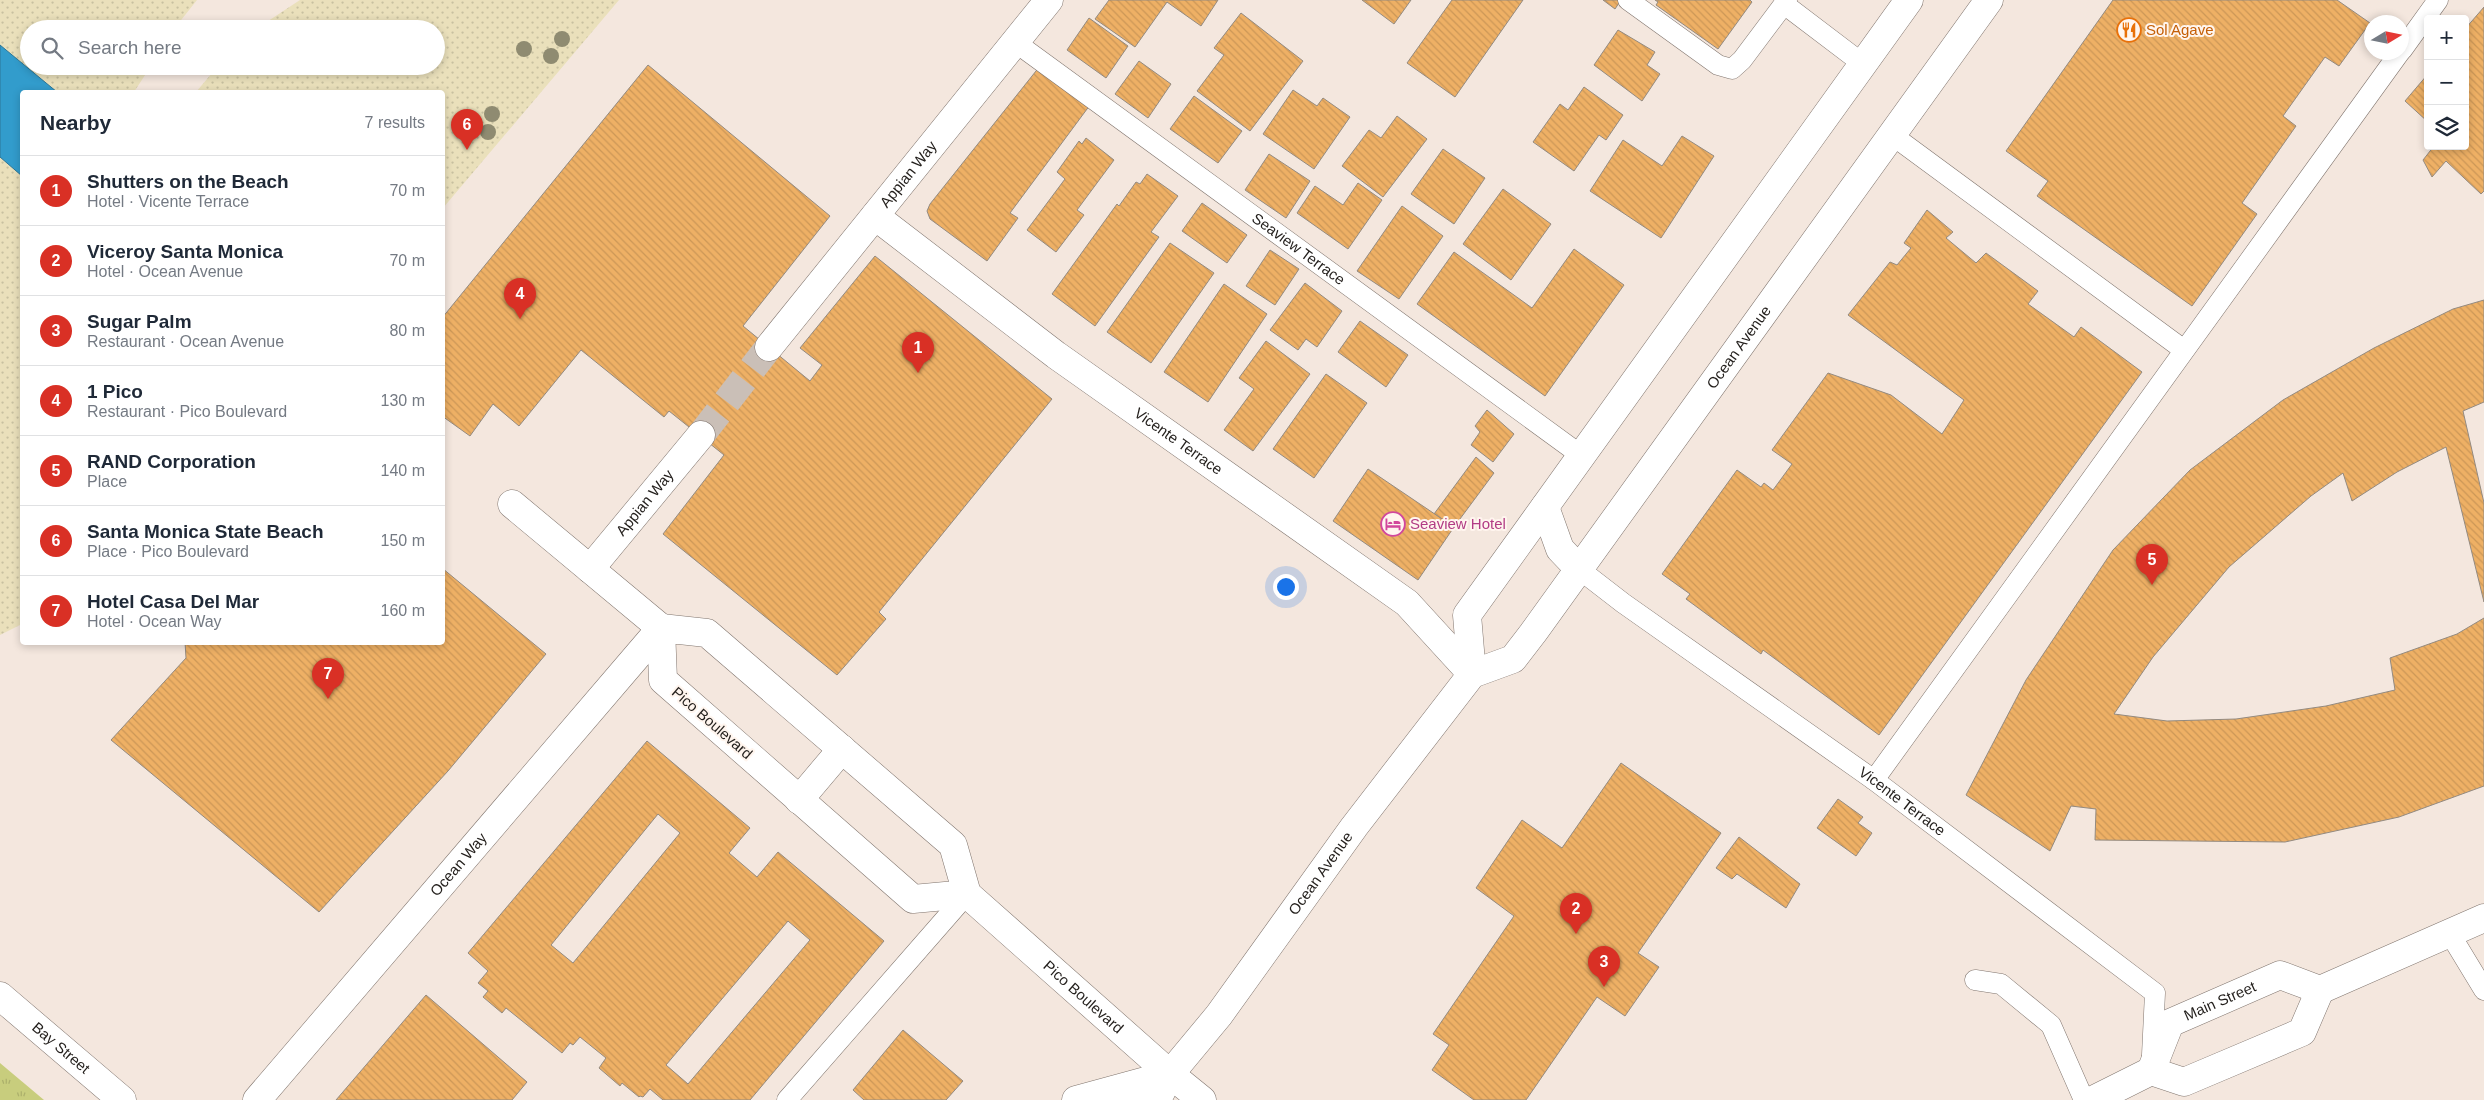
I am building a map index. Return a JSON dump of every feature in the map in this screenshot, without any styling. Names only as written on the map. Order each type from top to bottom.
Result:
[{"type":"street","name":"Appian Way","points":[[769,347],[1049,0]]},
{"type":"street","points":[[1472,674],[1468,615],[1910,0]]},
{"type":"street","name":"Ocean Avenue","points":[[1170,1074],[1219,1015],[1354,827],[1472,674],[1513,659],[1989,0]]},
{"type":"street","name":"Vicente Terrace","points":[[875,216],[1056,355],[1407,603],[1472,674]]},
{"type":"street","name":"Appian Way","points":[[590,569],[700,435]]},
{"type":"street","points":[[512,504],[661,628],[707,633],[953,845],[967,894]]},
{"type":"street","points":[[1545,507],[1560,549],[1579,569]]},
{"type":"street","name":"Pico Boulevard","points":[[661,628],[663,680],[799,800],[913,899],[967,894],[1170,1074],[1202,1100]]},
{"type":"street","name":"Ocean Way","points":[[257,1100],[661,628]]},
{"type":"street","points":[[799,800],[842,749]]},
{"type":"street","points":[[2093,1100],[2151,1071],[2184,1082],[2302,1032],[2320,990],[2484,918]]},
{"type":"street","name":"Main Street","points":[[2151,1071],[2170,1023],[2280,975],[2320,990]]},
{"type":"street","name":"Bay Street","points":[[0,996],[122,1100]]},
{"type":"street","points":[[1076,1100],[1170,1074]]},
{"type":"street","points":[[1130,1100],[1170,1074]]},
{"type":"street","points":[[1157,1100],[1170,1074]]},
{"type":"lane","points":[[1628,0],[1718,65],[1732,69],[1742,60],[1786,2],[1863,64]]},
{"type":"lane","points":[[2409,40],[2438,0]]},
{"type":"lane","name":"Seaview Terrace","points":[[1015,42],[1582,456]]},
{"type":"lane","points":[[1874,780],[2394,60]]},
{"type":"lane","points":[[1892,135],[2184,350]]},
{"type":"lane","name":"Vicente Terrace","points":[[1579,569],[1623,603],[1874,780],[2155,993],[2151,1071]]},
{"type":"lane","points":[[787,1100],[967,894]]},
{"type":"lane","points":[[2450,934],[2484,990]]},
{"type":"lane","points":[[1975,980],[2001,984],[2051,1025],[2084,1100]]},
{"type":"green space","points":[[0,1063],[44,1100],[0,1100]]},
{"type":"sand","points":[[0,0],[197,0],[181,20],[20,20],[20,75],[145,75],[135,90],[20,90],[20,625],[0,635]]},
{"type":"sand","points":[[300,0],[619,0],[445,206],[445,90],[198,90],[210,75],[445,75],[445,20],[270,20]]},
{"type":"water","points":[[0,45],[20,61],[20,75],[36,75],[55,90],[20,90],[20,174],[0,157]]},
{"type":"building","points":[[1109,0],[1218,0],[1201,26],[1167,2],[1135,47],[1095,19]]},
{"type":"building","points":[[1362,0],[1411,0],[1394,24]]},
{"type":"building","points":[[1452,0],[1523,0],[1455,97],[1407,63]]},
{"type":"building","points":[[1603,0],[1621,0],[1615,9]]},
{"type":"building","points":[[1655,0],[1750,0],[1752,2],[1718,49],[1656,5],[1658,2]]},
{"type":"building","points":[[2113,0],[2337,0],[2364,19],[2364,31],[2339,66],[2325,57],[2283,116],[2296,126],[2242,203],[2257,214],[2192,306],[2037,196],[2048,181],[2006,151]]},
{"type":"building","points":[[2484,7],[2484,191],[2481,194],[2446,161],[2432,177],[2423,160],[2431,150],[2469,150],[2469,24]]},
{"type":"building","points":[[1241,13],[1303,61],[1250,131],[1197,91],[1224,55],[1214,48]]},
{"type":"building","points":[[1089,18],[1128,46],[1106,78],[1067,50]]},
{"type":"building","points":[[1618,30],[1655,52],[1647,65],[1660,74],[1642,101],[1594,65]]},
{"type":"building","points":[[1139,61],[1171,84],[1148,118],[1115,94]]},
{"type":"building","points":[[648,65],[830,216],[743,326],[810,381],[822,365],[800,348],[875,256],[1052,399],[879,612],[886,619],[837,675],[663,534],[724,455],[669,411],[664,417],[581,350],[519,426],[493,404],[470,436],[445,418],[445,314]]},
{"type":"building","points":[[1040,66],[1090,105],[1010,213],[1018,218],[987,261],[930,219],[927,211],[930,204]]},
{"type":"building","points":[[2424,79],[2424,118],[2405,101]]},
{"type":"building","points":[[1584,87],[1623,115],[1606,140],[1599,135],[1574,171],[1533,142],[1560,104],[1568,110]]},
{"type":"building","points":[[1293,90],[1317,106],[1323,98],[1350,117],[1314,169],[1263,134]]},
{"type":"building","points":[[1194,96],[1242,131],[1218,163],[1170,129]]},
{"type":"building","points":[[1397,116],[1427,139],[1383,197],[1342,166],[1369,130],[1381,138]]},
{"type":"building","points":[[1682,136],[1714,156],[1661,238],[1590,191],[1623,140],[1662,166]]},
{"type":"building","points":[[1086,138],[1114,160],[1077,210],[1084,215],[1056,252],[1027,230],[1065,179],[1057,172],[1079,141],[1082,144]]},
{"type":"building","points":[[1443,149],[1485,178],[1454,224],[1411,194]]},
{"type":"building","points":[[1269,154],[1310,181],[1286,218],[1245,190]]},
{"type":"building","points":[[1147,174],[1178,196],[1151,232],[1159,237],[1095,326],[1052,294],[1117,204],[1119,206],[1136,182],[1140,184]]},
{"type":"building","points":[[1358,183],[1382,200],[1348,249],[1297,213],[1315,186],[1343,205]]},
{"type":"building","points":[[1503,189],[1551,224],[1511,280],[1463,244]]},
{"type":"building","points":[[1202,203],[1247,235],[1227,263],[1182,231]]},
{"type":"building","points":[[1402,206],[1443,236],[1399,299],[1357,271]]},
{"type":"building","points":[[1927,210],[1953,232],[1946,238],[1976,263],[1986,253],[2038,291],[2028,304],[2074,337],[2081,327],[2142,372],[1879,735],[1763,650],[1761,654],[1686,599],[1690,594],[1662,574],[1737,470],[1761,487],[1764,483],[1773,490],[1792,464],[1772,450],[1828,373],[1891,395],[1942,434],[1964,400],[1848,315],[1890,262],[1897,265],[1911,248],[1904,243]]},
{"type":"building","points":[[1170,243],[1214,273],[1151,363],[1107,332]]},
{"type":"building","points":[[1574,249],[1624,285],[1545,396],[1417,304],[1454,252],[1532,308]]},
{"type":"building","points":[[1270,250],[1299,269],[1275,305],[1246,286]]},
{"type":"building","points":[[1305,283],[1342,311],[1317,347],[1306,339],[1298,350],[1270,330]]},
{"type":"building","points":[[1224,284],[1267,314],[1208,402],[1164,372]]},
{"type":"building","points":[[2484,300],[2484,402],[2463,411],[2484,503],[2484,602],[2446,447],[2397,472],[2352,501],[2343,473],[2311,496],[2229,567],[2153,657],[2114,714],[2167,721],[2236,719],[2326,706],[2395,690],[2390,658],[2457,634],[2484,618],[2484,786],[2399,817],[2285,842],[2095,840],[2096,809],[2071,806],[2050,851],[1966,795],[2026,680],[2113,550],[2190,470],[2283,400],[2374,348],[2453,309]]},
{"type":"building","points":[[1360,321],[1408,355],[1386,387],[1338,352]]},
{"type":"building","points":[[1266,341],[1310,374],[1253,451],[1224,430],[1254,389],[1239,378]]},
{"type":"building","points":[[1326,374],[1367,403],[1314,478],[1273,449]]},
{"type":"building","points":[[1487,410],[1514,434],[1493,462],[1471,445],[1480,432],[1475,426]]},
{"type":"building","points":[[1476,457],[1494,473],[1454,527],[1434,514]]},
{"type":"building","name":"Seaview Hotel","points":[[1368,469],[1454,527],[1418,580],[1333,521]]},
{"type":"building","points":[[445,570],[546,654],[448,771],[319,912],[111,740],[186,658],[185,645],[445,645]]},
{"type":"building","points":[[647,741],[750,828],[729,853],[757,877],[778,852],[884,941],[750,1100],[663,1100],[650,1089],[643,1097],[639,1097],[622,1083],[620,1086],[599,1068],[606,1058],[580,1037],[573,1045],[570,1043],[562,1053],[506,1008],[502,1013],[483,997],[488,991],[478,983],[488,971],[468,953]],"holes":[[[658,814],[680,833],[573,963],[551,945]],[[788,921],[810,940],[688,1084],[666,1065]]]},
{"type":"building","points":[[1621,763],[1721,833],[1638,953],[1659,967],[1625,1016],[1597,997],[1526,1100],[1474,1100],[1432,1070],[1449,1045],[1433,1034],[1514,916],[1476,888],[1522,820],[1562,848]]},
{"type":"building","points":[[1838,799],[1863,817],[1858,823],[1872,833],[1856,856],[1817,828]]},
{"type":"building","points":[[1739,837],[1800,884],[1786,908],[1737,874],[1732,879],[1716,868]]},
{"type":"building","points":[[426,995],[527,1082],[512,1100],[336,1100]]},
{"type":"building","points":[[903,1030],[963,1081],[946,1100],[864,1100],[853,1090]]},
{"type":"tunnel","points":[[701,435],[769,347]]},
{"type":"place","name":"Sol Agave","points":[[2129,30]]},
{"type":"place","name":"Santa Monica State Beach","points":[[467,150]]},
{"type":"place","name":"1 Pico","points":[[520,319]]},
{"type":"place","name":"Shutters on the Beach","points":[[918,373]]},
{"type":"place","name":"Seaview Hotel","points":[[1393,524]]},
{"type":"place","name":"RAND Corporation","points":[[2152,585]]},
{"type":"place","name":"Hotel Casa Del Mar","points":[[328,699]]},
{"type":"place","name":"Viceroy Santa Monica","points":[[1576,934]]},
{"type":"place","name":"Sugar Palm","points":[[1604,987]]}]
